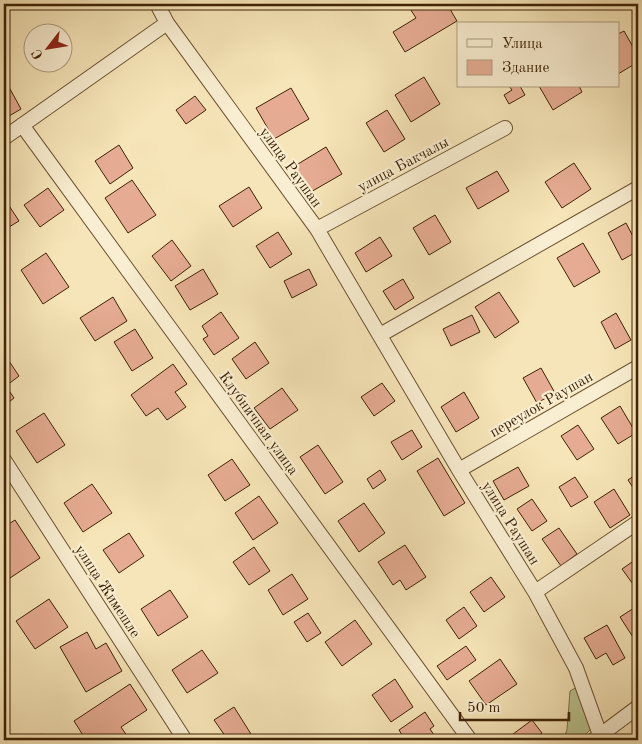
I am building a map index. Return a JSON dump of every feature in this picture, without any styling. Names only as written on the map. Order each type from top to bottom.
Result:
[{"type":"street","name":"улица Раушан","points":[[157,4],[167,23],[317,229],[459,470],[535,592],[576,668],[596,738]]},
{"type":"street","points":[[4,138],[167,23]]},
{"type":"street","name":"Клубничная улица","points":[[22,125],[470,740]]},
{"type":"street","name":"улица Бакчалы","points":[[317,229],[505,128]]},
{"type":"street","points":[[380,335],[638,188]]},
{"type":"street","name":"переулок Раушан","points":[[459,470],[638,367]]},
{"type":"street","name":"улица Жимешле","points":[[4,460],[185,740]]},
{"type":"street","points":[[535,592],[638,522]]},
{"type":"street","points":[[596,738],[638,707]]},
{"type":"green space","points":[[577,687],[593,727],[580,740],[563,740],[567,730],[570,691]]},
{"type":"building","points":[[407,4],[447,4],[457,21],[405,52],[393,32],[416,18]]},
{"type":"building","points":[[624,31],[638,56],[638,62],[620,73],[620,33]]},
{"type":"building","points":[[424,77],[440,104],[411,122],[395,95]]},
{"type":"building","points":[[4,78],[21,109],[4,119]]},
{"type":"building","points":[[291,88],[309,119],[274,139],[256,108]]},
{"type":"building","points":[[510,88],[521,88],[525,95],[509,104],[504,95],[512,90]]},
{"type":"building","points":[[540,88],[580,88],[582,92],[553,110]]},
{"type":"building","points":[[195,96],[206,110],[186,124],[176,110]]},
{"type":"building","points":[[387,110],[405,139],[384,152],[366,123]]},
{"type":"building","points":[[119,145],[133,168],[110,184],[95,161]]},
{"type":"building","points":[[326,147],[342,174],[309,193],[293,167]]},
{"type":"building","points":[[574,163],[591,189],[562,208],[545,182]]},
{"type":"building","points":[[497,171],[509,191],[478,209],[466,188]]},
{"type":"building","points":[[132,180],[156,215],[128,233],[105,198]]},
{"type":"building","points":[[249,187],[262,208],[233,227],[219,206]]},
{"type":"building","points":[[48,188],[64,210],[40,227],[24,205]]},
{"type":"building","points":[[6,201],[19,221],[4,230],[4,202]]},
{"type":"building","points":[[435,215],[451,242],[429,255],[413,228]]},
{"type":"building","points":[[626,223],[638,246],[638,251],[622,260],[608,233]]},
{"type":"building","points":[[278,232],[292,254],[270,268],[256,246]]},
{"type":"building","points":[[380,237],[392,256],[366,272],[355,253]]},
{"type":"building","points":[[172,240],[191,266],[171,281],[152,256]]},
{"type":"building","points":[[583,243],[600,272],[574,287],[557,258]]},
{"type":"building","points":[[46,253],[69,287],[43,304],[21,270]]},
{"type":"building","points":[[203,269],[218,294],[190,310],[175,286]]},
{"type":"building","points":[[309,269],[317,285],[292,298],[284,281]]},
{"type":"building","points":[[403,279],[414,298],[395,310],[383,291]]},
{"type":"building","points":[[499,292],[519,322],[495,338],[475,307]]},
{"type":"building","points":[[113,297],[127,321],[95,341],[80,318]]},
{"type":"building","points":[[221,312],[239,338],[214,355],[203,339],[208,336],[202,326]]},
{"type":"building","points":[[616,313],[631,340],[615,349],[601,322]]},
{"type":"building","points":[[472,315],[480,332],[451,346],[443,329]]},
{"type":"building","points":[[135,329],[153,358],[132,371],[114,342]]},
{"type":"building","points":[[255,342],[269,363],[246,379],[232,359]]},
{"type":"building","points":[[7,358],[19,376],[6,386],[14,398],[4,406],[4,361]]},
{"type":"building","points":[[173,364],[187,384],[175,392],[186,407],[167,420],[158,408],[146,416],[131,395]]},
{"type":"building","points":[[541,368],[555,393],[537,403],[523,378]]},
{"type":"building","points":[[382,383],[395,401],[374,416],[361,397]]},
{"type":"building","points":[[282,388],[298,410],[270,429],[254,408]]},
{"type":"building","points":[[464,392],[479,418],[456,432],[441,407]]},
{"type":"building","points":[[620,406],[636,433],[618,444],[601,418]]},
{"type":"building","points":[[44,413],[65,445],[37,463],[16,431]]},
{"type":"building","points":[[578,425],[594,449],[577,460],[561,436]]},
{"type":"building","points":[[412,430],[422,447],[402,460],[391,442]]},
{"type":"building","points":[[318,445],[343,482],[325,494],[300,457]]},
{"type":"building","points":[[438,458],[465,503],[444,516],[417,471]]},
{"type":"building","points":[[232,459],[250,485],[225,501],[208,475]]},
{"type":"building","points":[[518,467],[529,486],[504,500],[493,481]]},
{"type":"building","points":[[380,470],[386,480],[373,489],[367,479]]},
{"type":"building","points":[[638,473],[638,495],[628,480]]},
{"type":"building","points":[[575,477],[588,497],[571,507],[559,487]]},
{"type":"building","points":[[92,484],[112,513],[83,532],[64,503]]},
{"type":"building","points":[[614,489],[630,515],[610,528],[594,502]]},
{"type":"building","points":[[259,496],[278,523],[253,540],[235,513]]},
{"type":"building","points":[[532,499],[547,521],[532,531],[517,509]]},
{"type":"building","points":[[364,503],[385,533],[359,552],[338,521]]},
{"type":"building","points":[[15,520],[40,558],[7,580],[4,575],[4,527]]},
{"type":"building","points":[[559,528],[577,554],[561,566],[542,539]]},
{"type":"building","points":[[129,533],[144,556],[119,573],[103,550]]},
{"type":"building","points":[[405,545],[426,577],[406,590],[400,580],[393,585],[378,562]]},
{"type":"building","points":[[254,547],[270,571],[249,585],[233,562]]},
{"type":"building","points":[[638,558],[638,585],[635,587],[622,569]]},
{"type":"building","points":[[292,574],[308,599],[283,615],[268,590]]},
{"type":"building","points":[[491,577],[505,597],[484,612],[470,592]]},
{"type":"building","points":[[170,590],[188,617],[158,636],[141,609]]},
{"type":"building","points":[[49,599],[68,627],[35,649],[16,621]]},
{"type":"building","points":[[464,607],[477,626],[459,639],[446,620]]},
{"type":"building","points":[[634,608],[638,615],[638,645],[620,617]]},
{"type":"building","points":[[308,613],[321,633],[307,642],[294,622]]},
{"type":"building","points":[[355,620],[372,644],[342,666],[325,642]]},
{"type":"building","points":[[607,625],[625,658],[613,665],[606,653],[596,659],[584,638]]},
{"type":"building","points":[[87,632],[96,649],[106,643],[122,671],[86,692],[60,647]]},
{"type":"building","points":[[466,646],[476,660],[447,680],[437,666]]},
{"type":"building","points":[[202,650],[218,673],[187,693],[172,670]]},
{"type":"building","points":[[500,659],[517,684],[486,705],[469,681]]},
{"type":"building","points":[[395,679],[413,707],[391,722],[372,695]]},
{"type":"building","points":[[130,684],[147,710],[121,727],[130,740],[86,740],[74,721]]},
{"type":"building","points":[[234,707],[251,734],[242,740],[228,740],[214,720]]},
{"type":"building","points":[[425,712],[434,726],[430,729],[436,738],[433,740],[405,740],[399,730]]},
{"type":"building","points":[[532,720],[542,733],[533,740],[505,740]]},
{"type":"building","points":[[42,734],[46,740],[31,740]]}]
